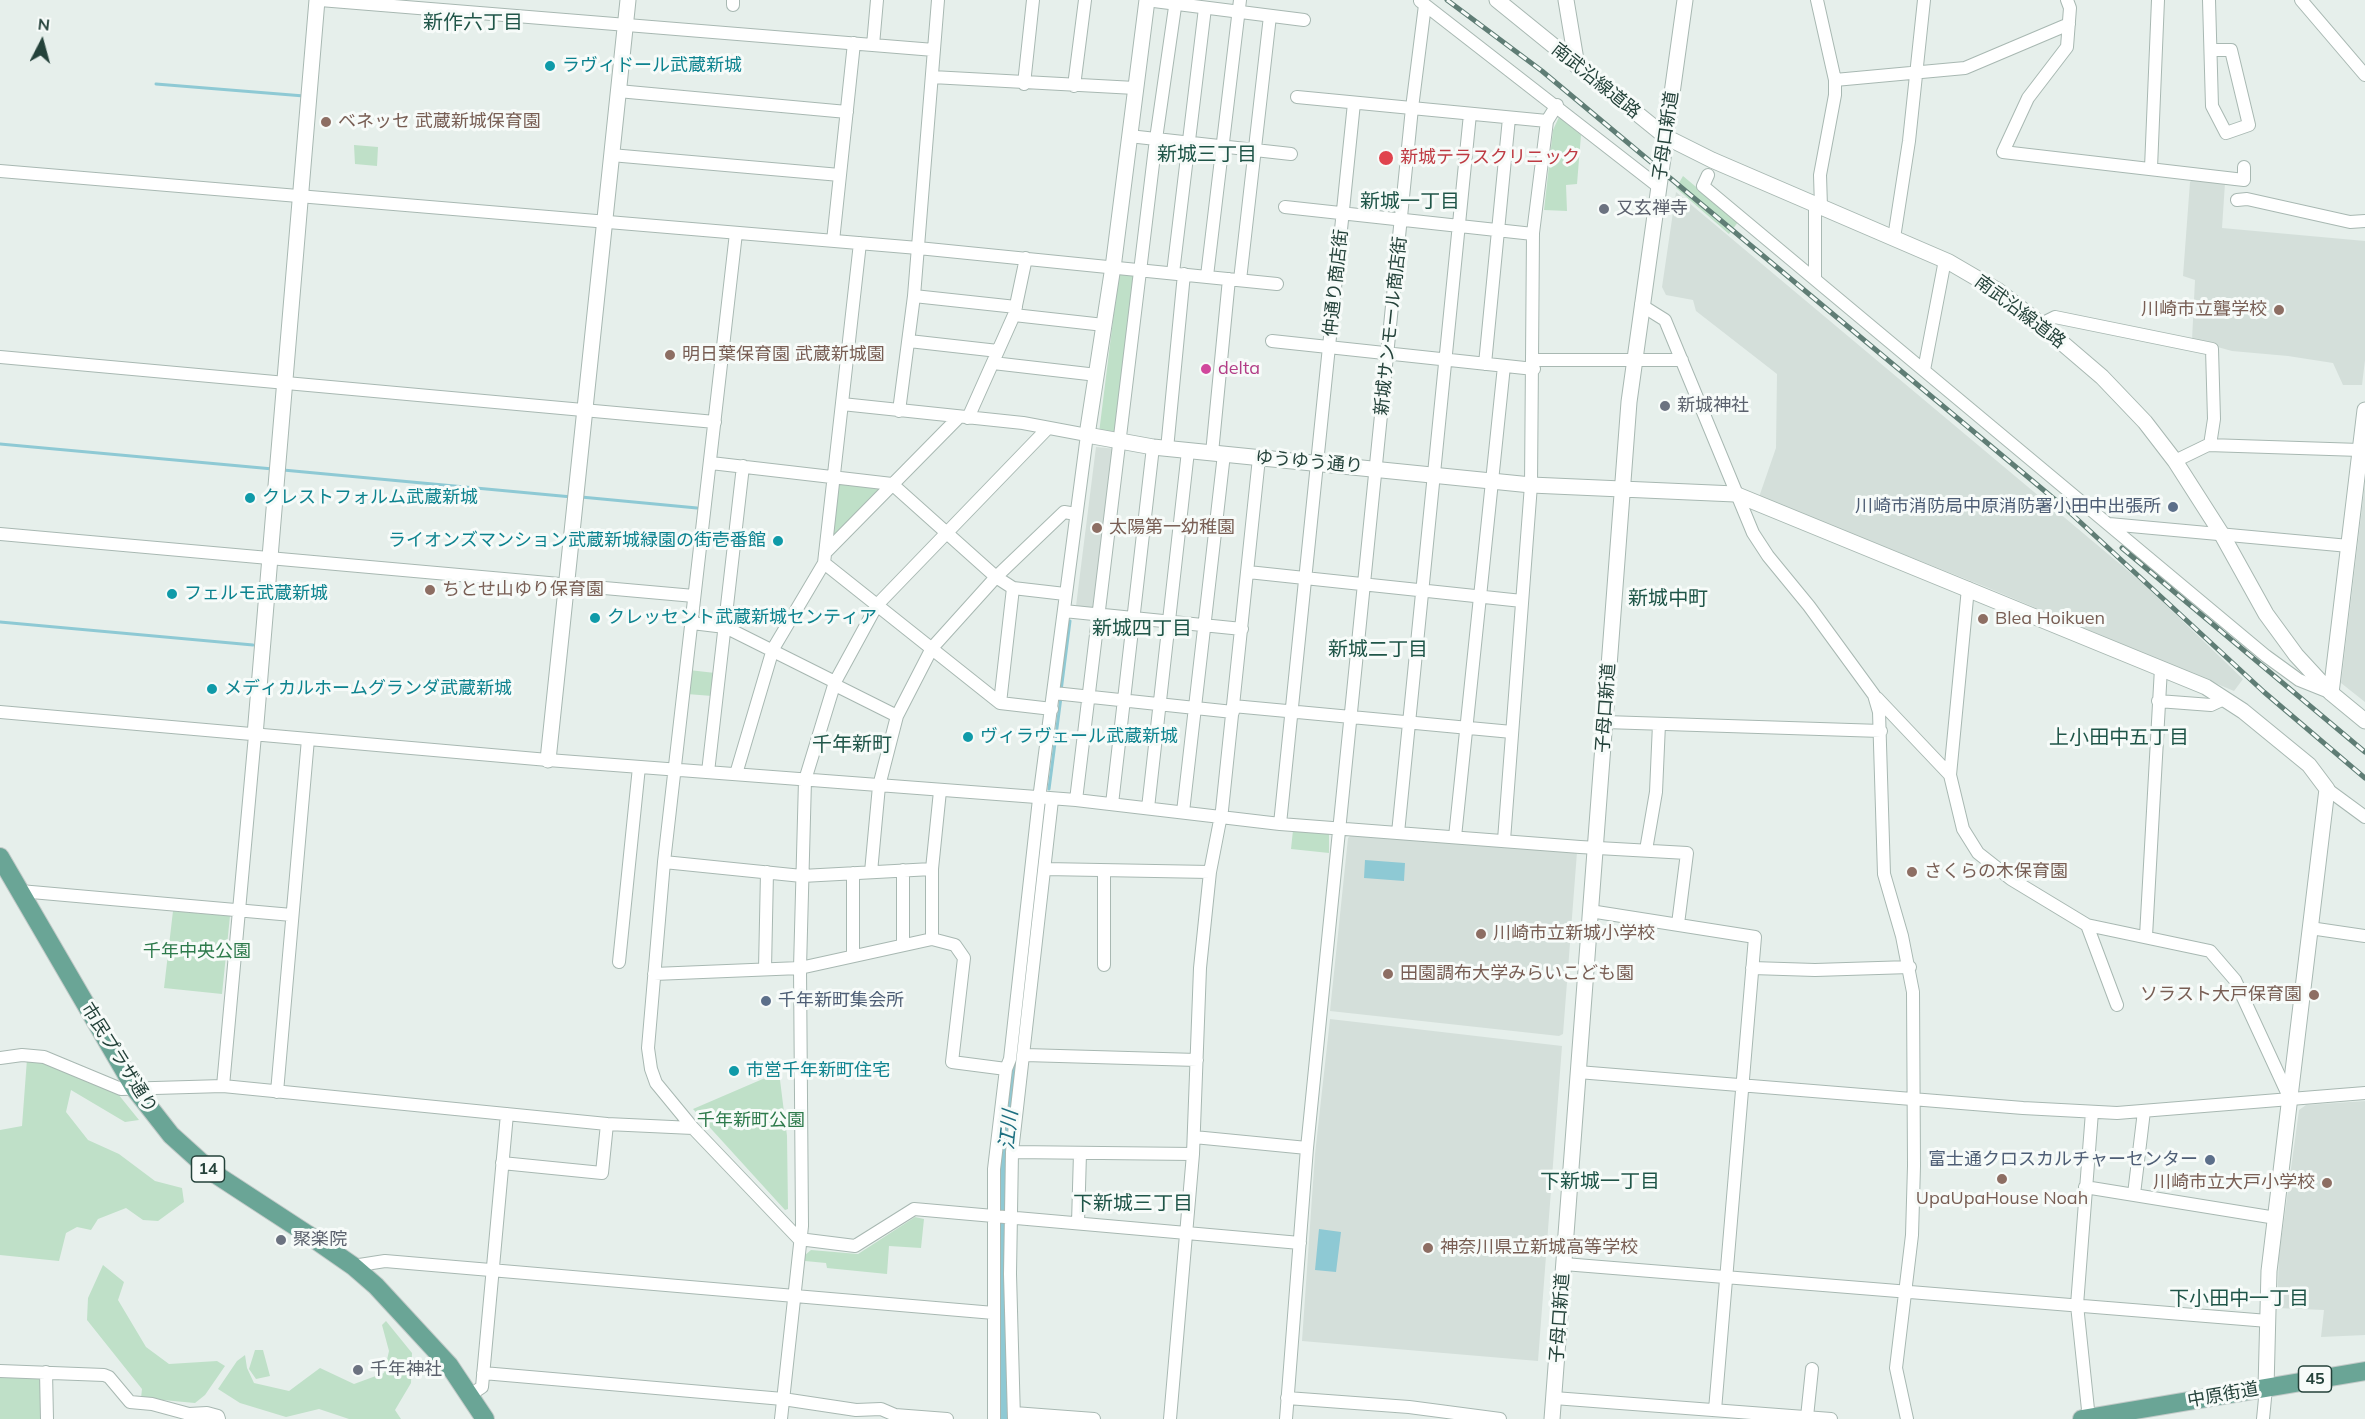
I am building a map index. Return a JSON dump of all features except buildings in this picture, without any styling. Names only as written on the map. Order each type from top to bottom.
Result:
[{"type":"main road","name":"市民プラザ通り","points":[[0,857],[135,1089],[171,1135],[212,1172],[353,1266],[429,1342],[470,1395],[485,1419]]},
{"type":"main road","name":"中原街道","points":[[2087,1419],[2365,1371]]},
{"type":"street","points":[[223,1086],[318,0],[934,50]]},
{"type":"street","points":[[548,760],[627,0]]},
{"type":"street","points":[[873,45],[877,0]]},
{"type":"street","points":[[899,411],[914,296],[938,0]]},
{"type":"street","points":[[1024,84],[1033,0]]},
{"type":"street","points":[[1074,86],[1085,0]]},
{"type":"street","points":[[994,1419],[994,1169],[1065,594],[1113,267],[1147,0],[1175,2],[1205,8],[1239,6],[1270,16],[1304,20]]},
{"type":"street","name":"南武沿線道路","points":[[1497,0],[1666,137],[1945,260],[1997,290],[2041,324],[2102,377],[2145,422],[2175,460],[2221,533],[2266,614],[2296,655],[2331,693],[2365,721]]},
{"type":"street","points":[[1566,0],[1577,66]]},
{"type":"street","name":"子母口新道","points":[[1552,1419],[1622,490],[1634,360],[1685,0]]},
{"type":"street","points":[[1815,279],[1820,175],[1835,95],[1835,80],[1817,0]]},
{"type":"street","points":[[1893,238],[1917,72],[1924,0]]},
{"type":"street","points":[[2151,168],[2158,0]]},
{"type":"street","points":[[2209,0],[2212,106],[2226,133],[2249,125],[2231,50],[2211,50]]},
{"type":"street","points":[[2301,0],[2365,75]]},
{"type":"street","points":[[2072,1],[2067,47],[2028,98],[2003,152],[2244,180],[2244,168]]},
{"type":"street","points":[[1076,800],[1156,139],[1175,2]]},
{"type":"street","points":[[1422,2],[1557,105],[1659,187]]},
{"type":"street","name":"新城サンモール商店街","points":[[1286,1419],[1307,1148],[1422,2]]},
{"type":"street","points":[[1207,276],[1239,6]]},
{"type":"street","points":[[1112,804],[1133,618],[1160,448],[1179,273],[1189,143],[1205,8]]},
{"type":"street","points":[[1184,812],[1204,625],[1235,280],[1256,150],[1270,16]]},
{"type":"street","points":[[1835,80],[1965,68],[2069,24]]},
{"type":"street","points":[[833,241],[854,43]]},
{"type":"street","points":[[932,77],[1024,84],[1135,88]]},
{"type":"street","points":[[618,91],[847,112]]},
{"type":"street","points":[[1297,97],[1547,121]]},
{"type":"street","name":"仲通り商店街","points":[[1280,824],[1354,103]]},
{"type":"street","points":[[1504,840],[1531,485],[1533,234],[1547,121],[1557,105]]},
{"type":"street","points":[[1398,832],[1436,474],[1470,114]]},
{"type":"street","points":[[1485,364],[1509,118]]},
{"type":"street","points":[[1129,136],[1291,154]]},
{"type":"street","points":[[611,155],[840,175]]},
{"type":"street","points":[[0,171],[918,248],[1277,284]]},
{"type":"street","points":[[1708,175],[1703,186],[2266,656],[2299,680],[2331,693],[2365,410]]},
{"type":"street","points":[[2237,200],[2247,199],[2350,222],[2365,221]]},
{"type":"street","points":[[1285,207],[1533,234]]},
{"type":"street","points":[[736,233],[664,862],[648,1048],[656,1083],[693,1128],[799,1239],[855,1246],[914,1209],[1300,1243]]},
{"type":"street","points":[[825,558],[860,243]]},
{"type":"street","points":[[736,774],[773,649],[825,558],[892,484],[964,417],[993,363],[1015,311],[1026,258]]},
{"type":"street","points":[[1924,369],[1945,260]]},
{"type":"street","points":[[914,296],[1104,325]]},
{"type":"street","points":[[1641,305],[1665,320],[1735,494],[1753,533],[1768,556],[1809,606],[1874,695],[1950,775]]},
{"type":"street","points":[[2041,324],[2055,317],[2212,349],[2214,420],[2210,445]]},
{"type":"street","points":[[909,341],[998,351]]},
{"type":"street","points":[[1272,341],[1504,366],[1682,360]]},
{"type":"street","points":[[0,357],[285,381],[715,422]]},
{"type":"street","points":[[993,363],[1096,375]]},
{"type":"street","points":[[1455,837],[1504,366]]},
{"type":"street","points":[[842,404],[964,417],[1087,435]]},
{"type":"street","points":[[780,1419],[802,1226],[800,968],[805,780],[835,684],[877,605],[1048,428]]},
{"type":"street","name":"ゆうゆう通り","points":[[1087,435],[1121,443],[1160,448],[1531,485],[1735,494],[2206,687],[2309,765],[2327,789]]},
{"type":"street","points":[[2175,460],[2210,445],[2360,450]]},
{"type":"street","points":[[1148,808],[1188,451]]},
{"type":"street","points":[[1170,1419],[1193,1154],[1200,968],[1210,872],[1221,817],[1259,458]]},
{"type":"street","points":[[711,463],[892,484],[996,577],[1013,588],[1065,594]]},
{"type":"street","points":[[708,772],[742,466]]},
{"type":"street","points":[[871,872],[879,786],[897,717],[932,648],[996,577],[1064,512],[1076,514]]},
{"type":"street","points":[[2109,524],[2349,546]]},
{"type":"street","points":[[0,534],[694,596]]},
{"type":"street","points":[[825,558],[877,605],[1000,703],[1052,709]]},
{"type":"street","points":[[1248,572],[1522,601]]},
{"type":"street","points":[[1000,703],[1013,588]]},
{"type":"street","points":[[1968,588],[1950,775],[1963,829],[1978,853],[2011,879],[2087,925],[2210,951],[2235,980],[2290,1100]]},
{"type":"street","points":[[1064,611],[1242,629]]},
{"type":"street","points":[[692,623],[725,627],[773,649],[897,717]]},
{"type":"street","points":[[2146,936],[2161,668]]},
{"type":"street","points":[[1054,693],[1196,708],[1291,711],[1512,732]]},
{"type":"street","points":[[1874,695],[1881,731],[1884,874],[1910,967],[1913,992],[1913,1206],[1896,1368],[1907,1419]]},
{"type":"street","points":[[2158,701],[2211,705],[2224,699]]},
{"type":"street","points":[[0,712],[548,760],[1052,800],[1076,800],[1280,824],[1687,853],[1678,924]]},
{"type":"street","points":[[1605,722],[1881,731]]},
{"type":"street","points":[[1646,850],[1656,792],[1659,724]]},
{"type":"street","points":[[276,1092],[308,740]]},
{"type":"street","points":[[620,962],[639,767]]},
{"type":"street","points":[[2263,1419],[2269,1271],[2327,789],[2365,817]]},
{"type":"street","points":[[932,939],[932,869],[940,791]]},
{"type":"street","points":[[1052,800],[1025,1058],[1012,1152],[1014,1416],[1094,1419]]},
{"type":"street","points":[[664,862],[802,876],[932,869]]},
{"type":"street","points":[[1046,869],[1210,872]]},
{"type":"street","points":[[903,870],[903,945]]},
{"type":"street","points":[[1104,871],[1104,965]]},
{"type":"street","points":[[765,969],[767,872]]},
{"type":"street","points":[[853,873],[853,955]]},
{"type":"street","points":[[20,891],[292,915]]},
{"type":"street","points":[[1590,911],[1755,937],[1715,1410]]},
{"type":"street","points":[[2087,925],[2117,1005]]},
{"type":"street","points":[[2310,928],[2365,936]]},
{"type":"street","points":[[654,974],[800,968],[932,939],[955,945],[964,958],[952,1062],[1008,1064],[1025,1058],[1197,1060]]},
{"type":"street","points":[[1752,968],[1825,970],[1910,967]]},
{"type":"street","points":[[0,1058],[22,1055],[44,1057],[121,1089],[223,1086],[607,1124],[693,1128]]},
{"type":"street","points":[[1578,1072],[2092,1112],[2144,1111],[2365,1093]]},
{"type":"street","points":[[2134,1194],[2144,1111]]},
{"type":"street","points":[[2087,1419],[2077,1305],[2092,1112]]},
{"type":"street","points":[[470,1395],[482,1387],[507,1114]]},
{"type":"street","points":[[502,1163],[602,1173],[607,1124]]},
{"type":"street","points":[[1194,1137],[1307,1148]]},
{"type":"street","points":[[1012,1152],[1193,1154]]},
{"type":"street","points":[[1078,1223],[1080,1153]]},
{"type":"street","points":[[2085,1187],[2276,1218]]},
{"type":"street","points":[[353,1266],[386,1261],[994,1313]]},
{"type":"street","points":[[1564,1264],[2268,1321]]},
{"type":"street","points":[[1807,1417],[1812,1369]]},
{"type":"street","points":[[0,1371],[104,1375],[109,1377],[130,1402],[153,1404],[189,1414],[207,1413],[218,1416],[219,1419]]},
{"type":"street","points":[[46,1372],[47,1419]]},
{"type":"street","points":[[483,1373],[783,1399],[856,1410],[881,1409],[895,1415],[946,1419]]},
{"type":"street","points":[[1287,1398],[1409,1407],[1500,1419]]},
{"type":"street","points":[[1554,1398],[1831,1419]]},
{"type":"shaded area","name":"川崎市立聾学校","points":[[2193,179],[2225,183],[2222,228],[2365,241],[2365,360],[2362,385],[2343,385],[2333,363],[2232,351],[2192,340],[2195,280],[2183,276],[2190,182]]},
{"type":"shaded area","points":[[1676,192],[2145,585],[2243,679],[2234,691],[1986,587],[1759,497],[1776,448],[1777,374],[1696,311],[1693,300],[1666,295],[1662,287]]},
{"type":"shaded area","name":"太陽第一幼稚園","points":[[1096,447],[1117,449],[1098,609],[1076,606]]},
{"type":"shaded area","points":[[2365,483],[2365,702],[2341,683]]},
{"type":"shaded area","name":"川崎市立新城小学校","points":[[1352,834],[1577,852],[1563,1034],[1559,1036],[1330,1011],[1348,838]]},
{"type":"shaded area","name":"神奈川県立新城高等学校","points":[[1330,1019],[1562,1046],[1538,1361],[1302,1341],[1315,1154]]},
{"type":"shaded area","name":"川崎市立大戸小学校","points":[[2365,1101],[2365,1335],[2321,1337],[2324,1310],[2277,1308],[2279,1256],[2299,1110],[2306,1105]]},
{"type":"green space","points":[[1559,117],[1581,135],[1577,184],[1566,185],[1567,211],[1544,210],[1553,130]]},
{"type":"green space","points":[[354,145],[378,147],[377,166],[355,164]]},
{"type":"green space","points":[[1683,176],[1738,222],[1729,234],[1676,188]]},
{"type":"green space","points":[[1119,272],[1136,273],[1117,435],[1099,433]]},
{"type":"green space","points":[[837,483],[880,485],[882,490],[836,538],[832,536]]},
{"type":"green space","points":[[689,670],[715,673],[712,696],[687,694]]},
{"type":"green space","points":[[1293,830],[1329,833],[1329,853],[1291,849]]},
{"type":"green space","name":"千年中央公園","points":[[173,911],[230,916],[222,994],[164,988]]},
{"type":"green space","points":[[27,1059],[48,1063],[118,1094],[139,1120],[125,1122],[71,1090],[66,1112],[88,1140],[119,1154],[155,1181],[182,1188],[184,1202],[158,1221],[143,1220],[126,1208],[98,1219],[91,1230],[77,1227],[66,1233],[59,1261],[0,1255],[0,1130],[22,1126]]},
{"type":"green space","name":"千年新町公園","points":[[779,1072],[787,1136],[788,1209],[785,1210],[693,1109]]},
{"type":"green space","points":[[915,1217],[924,1219],[921,1248],[889,1246],[887,1274],[827,1268],[826,1263],[805,1261],[805,1255],[811,1250],[858,1254]]},
{"type":"green space","points":[[103,1265],[124,1282],[118,1300],[146,1347],[169,1364],[217,1361],[225,1366],[205,1395],[195,1403],[141,1398],[142,1389],[87,1320],[88,1298]]},
{"type":"green space","points":[[386,1321],[412,1353],[411,1383],[395,1410],[401,1419],[349,1419],[319,1409],[286,1417],[240,1403],[218,1389],[237,1361],[245,1355],[247,1368],[254,1383],[289,1391],[320,1368],[354,1384],[384,1373],[389,1351],[382,1325]]},
{"type":"green space","points":[[255,1350],[263,1350],[270,1376],[256,1379],[249,1369]]},
{"type":"green space","points":[[0,1376],[40,1376],[43,1380],[43,1419],[0,1419]]},
{"type":"water","points":[[1365,860],[1405,863],[1404,881],[1364,878]]},
{"type":"water","points":[[1319,1229],[1341,1232],[1336,1272],[1315,1270]]},
{"type":"waterway","points":[[156,84],[304,96]]},
{"type":"waterway","points":[[0,444],[273,469]]},
{"type":"waterway","points":[[283,470],[572,497]]},
{"type":"waterway","points":[[581,497],[697,508]]},
{"type":"waterway","points":[[1061,691],[1070,621]]},
{"type":"waterway","points":[[0,622],[253,645]]},
{"type":"waterway","points":[[1049,789],[1061,697]]},
{"type":"waterway","name":"江川","points":[[1005,1419],[1002,1220],[1006,1153],[1025,989]]},
{"type":"railway","points":[[1447,0],[1542,71],[2065,508],[2264,692],[2365,778]]},
{"type":"railway","points":[[2122,548],[2365,752]]},
{"type":"place","name":"ラヴィドール武蔵新城","points":[[550,66]]},
{"type":"place","name":"ベネッセ 武蔵新城保育園","points":[[326,122]]},
{"type":"place","name":"新城テラスクリニック","points":[[1386,158]]},
{"type":"place","name":"又玄禅寺","points":[[1604,209]]},
{"type":"place","name":"川崎市立聾学校","points":[[2279,310]]},
{"type":"place","name":"明日葉保育園 武蔵新城園","points":[[670,355]]},
{"type":"place","name":"delta","points":[[1206,369]]},
{"type":"place","name":"新城神社","points":[[1665,406]]},
{"type":"place","name":"クレストフォルム武蔵新城","points":[[250,498]]},
{"type":"place","name":"川崎市消防局中原消防署小田中出張所","points":[[2173,507]]},
{"type":"place","name":"太陽第一幼稚園","points":[[1097,528]]},
{"type":"place","name":"ライオンズマンション武蔵新城緑園の街壱番館","points":[[778,541]]},
{"type":"place","name":"ちとせ山ゆり保育園","points":[[430,590]]},
{"type":"place","name":"フェルモ武蔵新城","points":[[172,594]]},
{"type":"place","name":"クレッセント武蔵新城センティア","points":[[595,618]]},
{"type":"place","name":"Blea Hoikuen","points":[[1983,619]]},
{"type":"place","name":"メディカルホームグランダ武蔵新城","points":[[212,689]]},
{"type":"place","name":"ヴィラヴェール武蔵新城","points":[[968,737]]},
{"type":"place","name":"さくらの木保育園","points":[[1912,872]]},
{"type":"place","name":"川崎市立新城小学校","points":[[1481,934]]},
{"type":"place","name":"田園調布大学みらいこども園","points":[[1388,974]]},
{"type":"place","name":"ソラスト大戸保育園","points":[[2314,995]]},
{"type":"place","name":"千年新町集会所","points":[[766,1001]]},
{"type":"place","name":"市営千年新町住宅","points":[[734,1071]]},
{"type":"place","name":"富士通クロスカルチャーセンター","points":[[2210,1160]]},
{"type":"place","name":"UpaUpaHouse Noah","points":[[2002,1179]]},
{"type":"place","name":"川崎市立大戸小学校","points":[[2327,1183]]},
{"type":"place","name":"聚楽院","points":[[281,1240]]},
{"type":"place","name":"神奈川県立新城高等学校","points":[[1428,1248]]},
{"type":"place","name":"千年神社","points":[[358,1370]]},
{"type":"district","name":"新作六丁目","points":[[473,23]]},
{"type":"district","name":"新城三丁目","points":[[1207,155]]},
{"type":"district","name":"新城一丁目","points":[[1410,202]]},
{"type":"district","name":"新城中町","points":[[1668,599]]},
{"type":"district","name":"新城四丁目","points":[[1142,629]]},
{"type":"district","name":"新城二丁目","points":[[1378,650]]},
{"type":"district","name":"上小田中五丁目","points":[[2119,738]]},
{"type":"district","name":"千年新町","points":[[852,745]]},
{"type":"district","name":"下新城一丁目","points":[[1600,1182]]},
{"type":"district","name":"下新城三丁目","points":[[1133,1204]]},
{"type":"district","name":"下小田中一丁目","points":[[2239,1299]]}]
